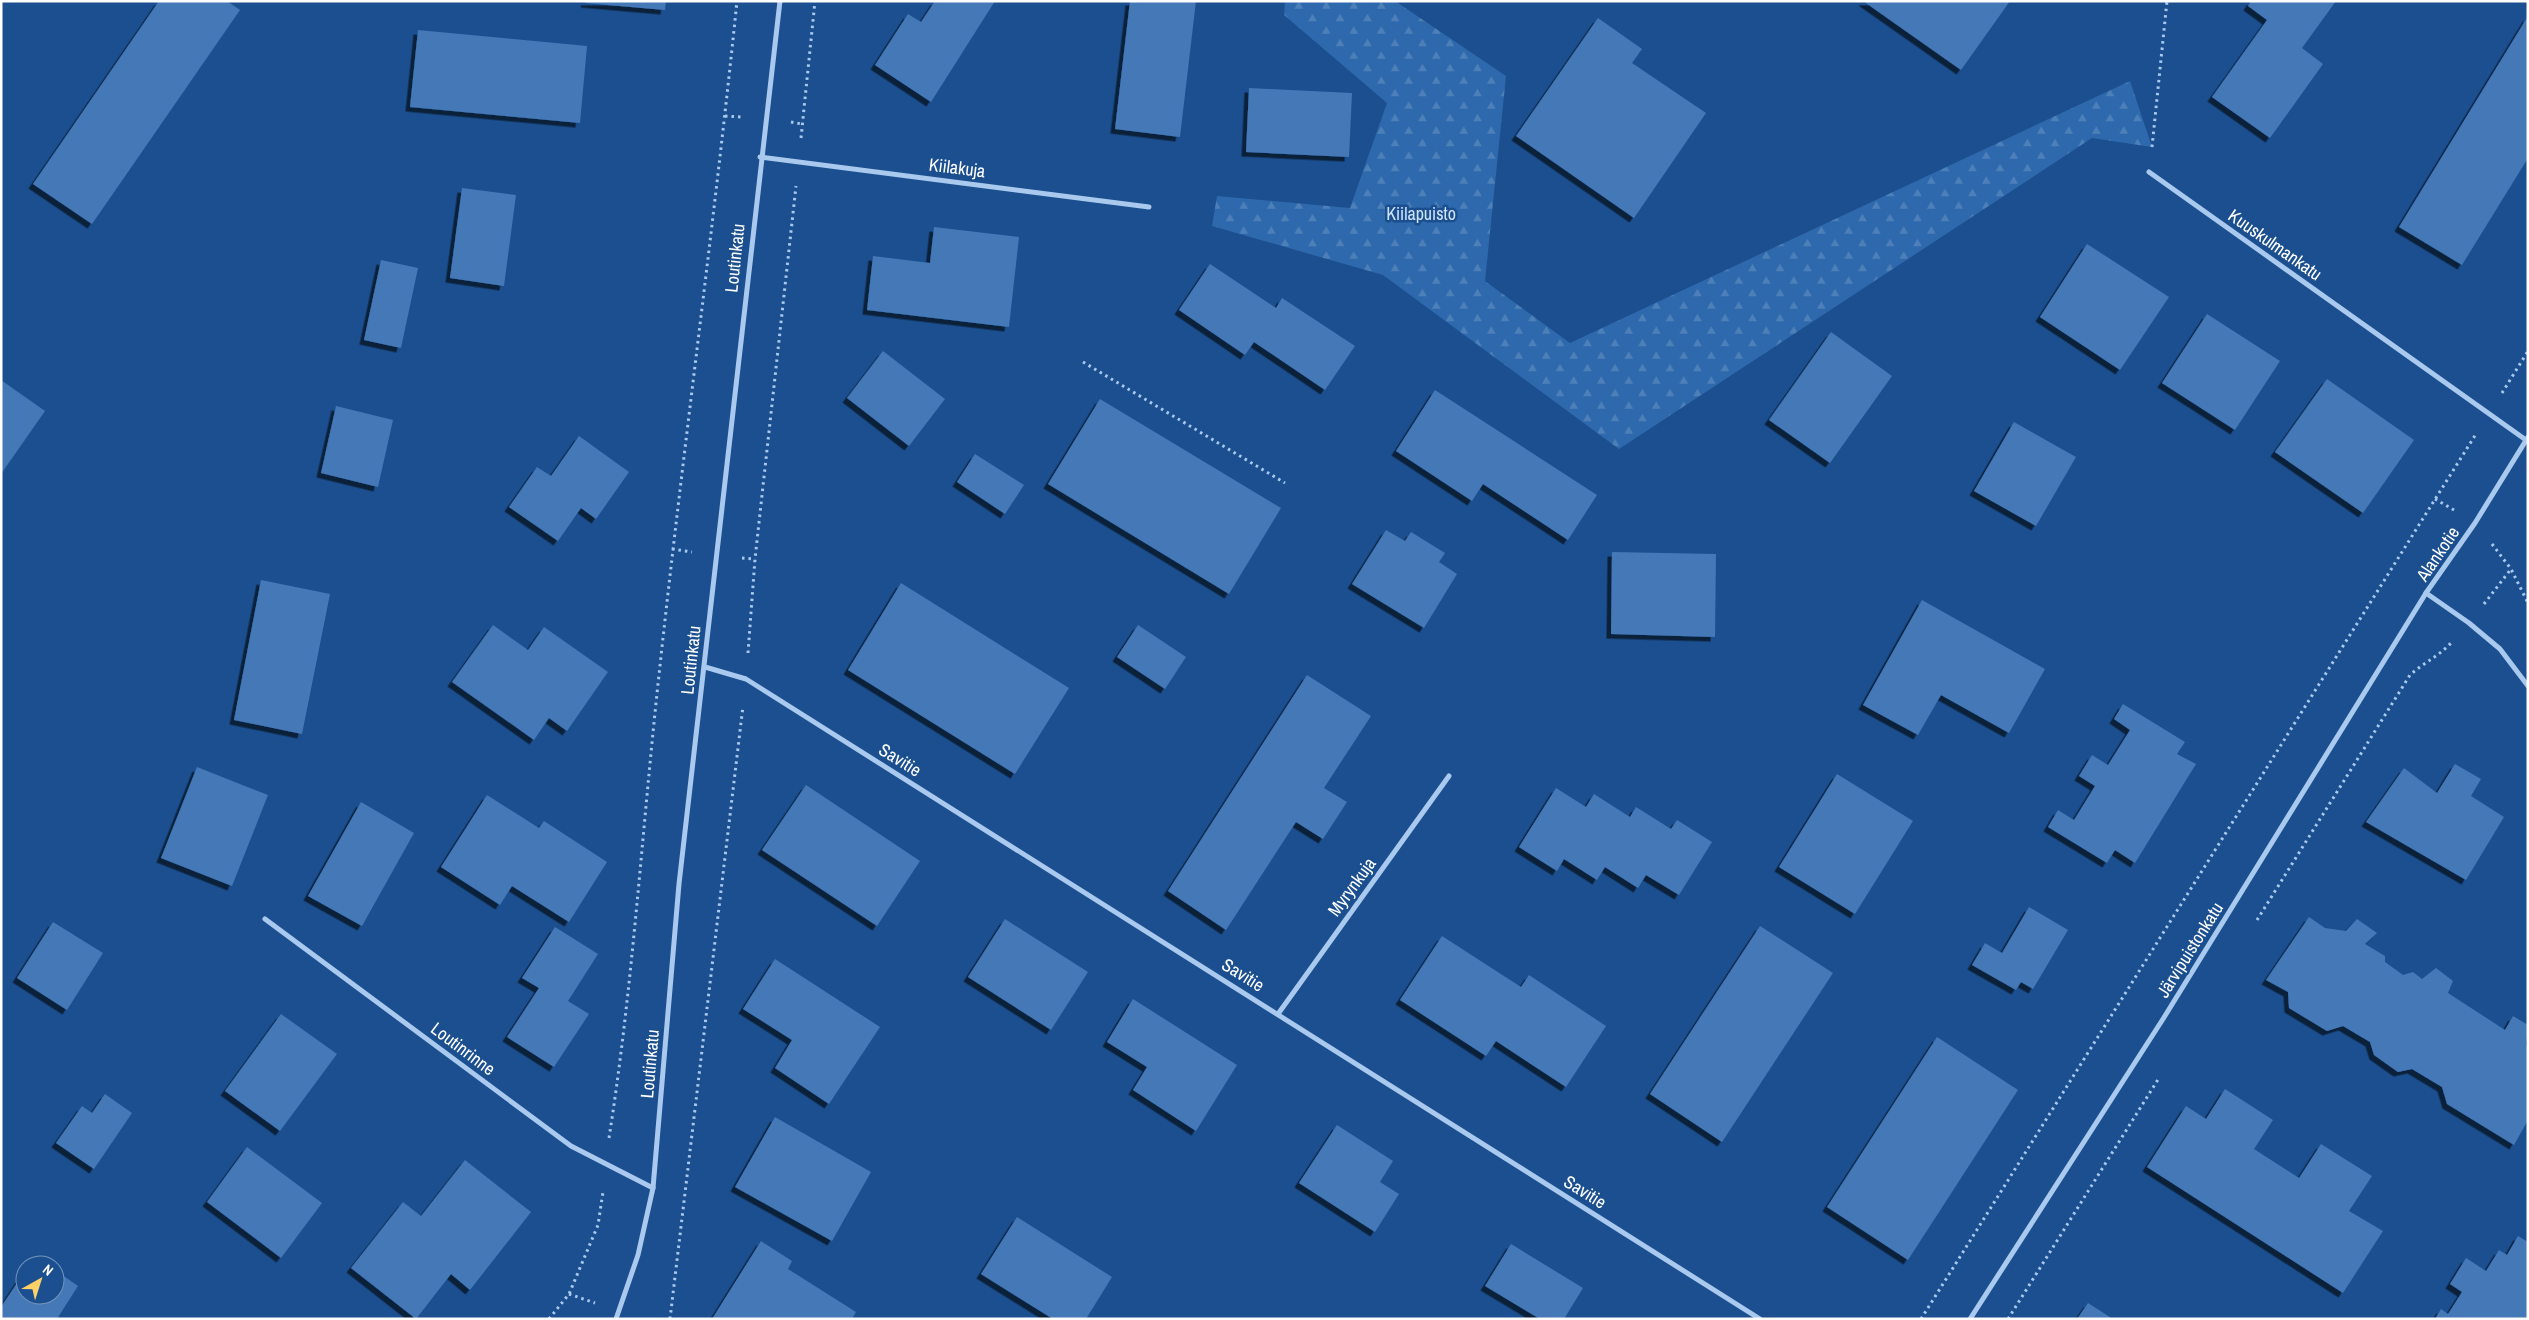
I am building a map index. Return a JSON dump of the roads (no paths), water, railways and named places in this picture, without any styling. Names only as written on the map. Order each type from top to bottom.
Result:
[{"type":"street","name":"Loutinkatu","points":[[616,1319],[638,1255],[653,1188],[679,884],[760,157],[780,1]]},
{"type":"street","name":"Kiilakuja","points":[[760,157],[1149,207]]},
{"type":"street","name":"Kuuskulmankatu","points":[[2149,172],[2489,414],[2527,438]]},
{"type":"street","name":"Alankotie","points":[[2527,438],[2475,523],[2426,593],[2469,623],[2500,649],[2528,686]]},
{"type":"street","name":"Järvipuistonkatu","points":[[1970,1319],[2163,1019],[2426,593]]},
{"type":"street","name":"Savitie","points":[[704,667],[746,679],[1760,1319]]},
{"type":"street","name":"Myrynkuja","points":[[1278,1014],[1449,776]]},
{"type":"street","name":"Loutinrinne","points":[[265,919],[571,1146],[653,1188]]},
{"type":"park label","name":"Kiilapuisto","points":[[1421,214]]}]
